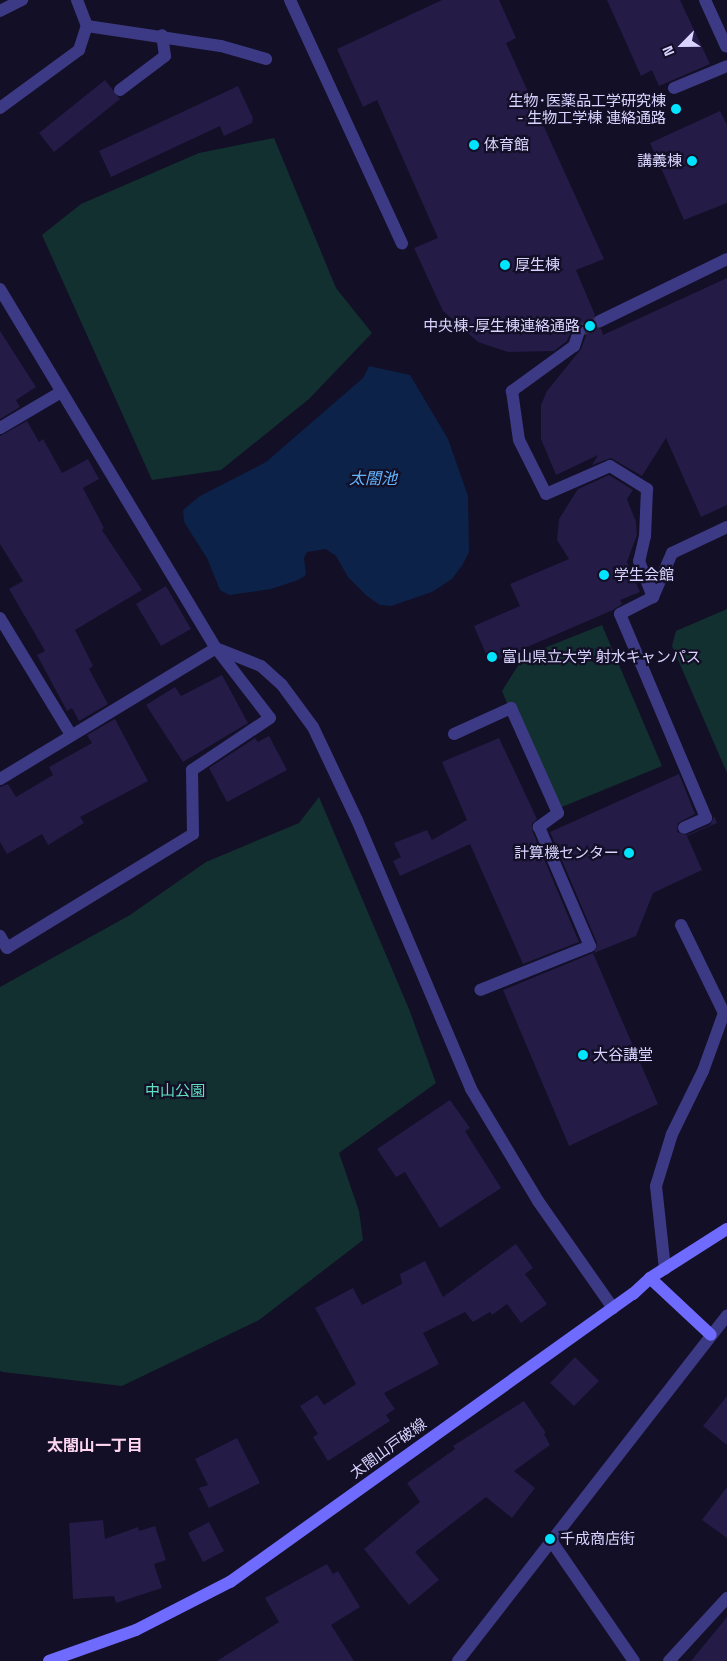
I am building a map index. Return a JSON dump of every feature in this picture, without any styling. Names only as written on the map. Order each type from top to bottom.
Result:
[{"type":"main road","name":"太閤山戸破線","points":[[49,1661],[136,1630],[230,1582],[612,1308],[650,1278],[727,1229]]},
{"type":"main road","points":[[650,1278],[711,1335]]},
{"type":"street","points":[[0,11],[22,0]]},
{"type":"street","points":[[0,108],[79,50],[88,26],[78,0]]},
{"type":"street","points":[[290,0],[402,243]]},
{"type":"street","points":[[705,0],[726,46]]},
{"type":"street","points":[[88,26],[162,35],[221,46],[266,59]]},
{"type":"street","points":[[120,90],[165,56],[162,35]]},
{"type":"street","points":[[674,88],[727,66]]},
{"type":"street","points":[[600,321],[727,259]]},
{"type":"street","points":[[0,289],[216,648],[236,669],[270,718],[192,770],[193,834],[2,945]]},
{"type":"street","points":[[579,331],[574,346],[512,391],[519,440],[546,494],[610,466],[647,489],[645,536],[639,561],[654,597]]},
{"type":"street","points":[[0,428],[61,392]]},
{"type":"street","points":[[684,828],[706,818],[620,614],[654,597],[672,553],[727,527]]},
{"type":"street","points":[[0,618],[71,735]]},
{"type":"street","points":[[0,779],[216,648]]},
{"type":"street","points":[[216,648],[261,666],[282,685],[313,727],[357,820],[471,1088],[538,1201],[612,1308]]},
{"type":"street","points":[[454,734],[511,708],[558,813],[539,827],[590,946],[480,990]]},
{"type":"street","points":[[665,1269],[656,1186],[672,1134],[703,1071],[724,1013],[681,925]]},
{"type":"street","points":[[458,1661],[550,1539],[689,1368],[727,1315]]},
{"type":"street","points":[[550,1539],[634,1661]]},
{"type":"street","points":[[669,1661],[727,1598]]},
{"type":"green space","points":[[274,138],[336,288],[372,333],[309,399],[221,470],[152,480],[42,235],[81,204],[199,153]]},
{"type":"green space","points":[[727,609],[727,773],[672,646],[676,631]]},
{"type":"green space","points":[[602,625],[662,766],[552,811],[502,691],[524,656]]},
{"type":"green space","name":"中山公園","points":[[319,797],[409,1009],[436,1083],[339,1153],[359,1211],[363,1240],[259,1320],[122,1386],[0,1371],[0,987],[130,915],[206,862],[299,823]]},
{"type":"water","name":"太閤池","points":[[369,366],[410,375],[448,439],[468,496],[469,552],[463,564],[452,579],[432,592],[391,606],[380,605],[367,596],[348,577],[336,556],[326,549],[307,552],[304,558],[306,575],[298,580],[271,589],[229,595],[220,590],[207,558],[184,522],[183,510],[200,496],[266,462],[363,378]]},
{"type":"building","points":[[442,0],[499,0],[516,38],[506,43],[604,259],[576,270],[595,315],[592,321],[595,327],[601,329],[603,335],[727,278],[727,505],[701,517],[666,438],[642,476],[611,458],[592,465],[598,455],[556,475],[541,439],[541,405],[547,391],[581,349],[587,333],[585,326],[574,325],[567,341],[554,351],[508,352],[478,342],[443,311],[414,248],[438,238],[377,100],[363,107],[337,49]]},
{"type":"building","points":[[607,0],[680,0],[710,64],[659,86],[652,70],[641,76]]},
{"type":"building","points":[[105,80],[120,99],[54,152],[39,133]]},
{"type":"building","points":[[238,86],[253,118],[252,123],[224,136],[220,126],[111,177],[99,151]]},
{"type":"building","name":"講義棟","points":[[720,111],[727,125],[727,203],[684,220],[650,143]]},
{"type":"building","points":[[0,331],[36,387],[16,400],[20,407],[0,419]]},
{"type":"building","points":[[27,421],[39,442],[43,439],[62,473],[88,459],[99,479],[83,488],[104,528],[102,530],[142,590],[75,630],[93,666],[89,669],[108,704],[79,721],[72,708],[67,711],[37,655],[45,651],[9,589],[23,581],[0,544],[0,436]]},
{"type":"building","name":"学生会館","points":[[609,475],[633,490],[627,499],[636,522],[637,535],[627,562],[640,592],[620,600],[622,604],[613,610],[490,663],[474,626],[520,606],[510,584],[569,559],[557,540],[559,519],[578,489]]},
{"type":"building","points":[[166,586],[191,629],[161,646],[136,604]]},
{"type":"building","points":[[222,675],[248,723],[183,762],[146,705],[175,687],[181,696]]},
{"type":"building","points":[[115,719],[148,781],[80,817],[84,823],[48,845],[42,834],[7,854],[0,842],[0,787],[8,784],[16,797],[53,775],[49,767],[92,743],[87,735]]},
{"type":"building","points":[[269,736],[287,770],[227,802],[209,768],[255,738],[258,742]]},
{"type":"building","points":[[499,738],[537,819],[532,824],[532,830],[579,942],[523,964],[470,844],[400,876],[393,861],[401,857],[394,843],[427,830],[432,840],[467,820],[442,762]]},
{"type":"building","name":"計算機センター","points":[[679,774],[695,814],[678,823],[677,832],[687,835],[710,825],[714,816],[717,823],[687,836],[702,870],[653,893],[636,936],[594,953],[597,943],[550,832]]},
{"type":"building","name":"大谷講堂","points":[[593,953],[658,1104],[569,1146],[503,990]]},
{"type":"building","points":[[450,1100],[470,1128],[465,1131],[501,1188],[440,1228],[405,1172],[396,1177],[377,1149]]},
{"type":"building","points":[[516,1244],[533,1268],[525,1274],[547,1304],[521,1323],[507,1304],[492,1315],[490,1312],[473,1322],[465,1312],[423,1333],[439,1364],[384,1393],[395,1409],[386,1415],[390,1421],[328,1461],[313,1437],[318,1434],[300,1406],[317,1395],[324,1405],[356,1384],[315,1308],[353,1288],[362,1305],[402,1284],[400,1274],[425,1261],[443,1297]]},
{"type":"building","points":[[575,1357],[599,1381],[574,1406],[550,1383]]},
{"type":"building","points":[[727,1396],[727,1445],[703,1426]]},
{"type":"building","points":[[524,1401],[546,1433],[544,1434],[550,1445],[514,1471],[535,1488],[512,1518],[486,1497],[415,1552],[439,1580],[409,1605],[364,1549],[420,1502],[407,1483],[455,1449],[453,1446]]},
{"type":"building","points":[[237,1438],[260,1483],[209,1508],[199,1488],[208,1485],[195,1459]]},
{"type":"building","points":[[727,1487],[727,1538],[702,1520]]},
{"type":"building","points":[[103,1520],[105,1539],[138,1527],[139,1531],[155,1526],[166,1560],[154,1564],[162,1588],[116,1603],[114,1596],[73,1599],[69,1523]]},
{"type":"building","points":[[209,1522],[224,1551],[203,1562],[188,1533]]},
{"type":"building","points":[[327,1564],[333,1574],[338,1571],[360,1607],[331,1625],[354,1661],[217,1661],[279,1622],[265,1598]]},
{"type":"building","points":[[727,1617],[727,1661],[691,1661]]},
{"type":"tunnel","points":[[579,331],[600,321]]},
{"type":"place","name":"生物･医薬品工学研究棟 - 生物工学棟 連絡通路","points":[[676,109]]},
{"type":"place","name":"体育館","points":[[474,145]]},
{"type":"place","name":"講義棟","points":[[692,161]]},
{"type":"place","name":"厚生棟","points":[[505,265]]},
{"type":"place","name":"中央棟-厚生棟連絡通路","points":[[590,326]]},
{"type":"place","name":"学生会館","points":[[604,575]]},
{"type":"place","name":"富山県立大学 射水キャンパス","points":[[492,657]]},
{"type":"place","name":"計算機センター","points":[[629,853]]},
{"type":"place","name":"大谷講堂","points":[[583,1055]]},
{"type":"place","name":"千成商店街","points":[[550,1539]]},
{"type":"district","name":"太閤山一丁目","points":[[95,1446]]}]
